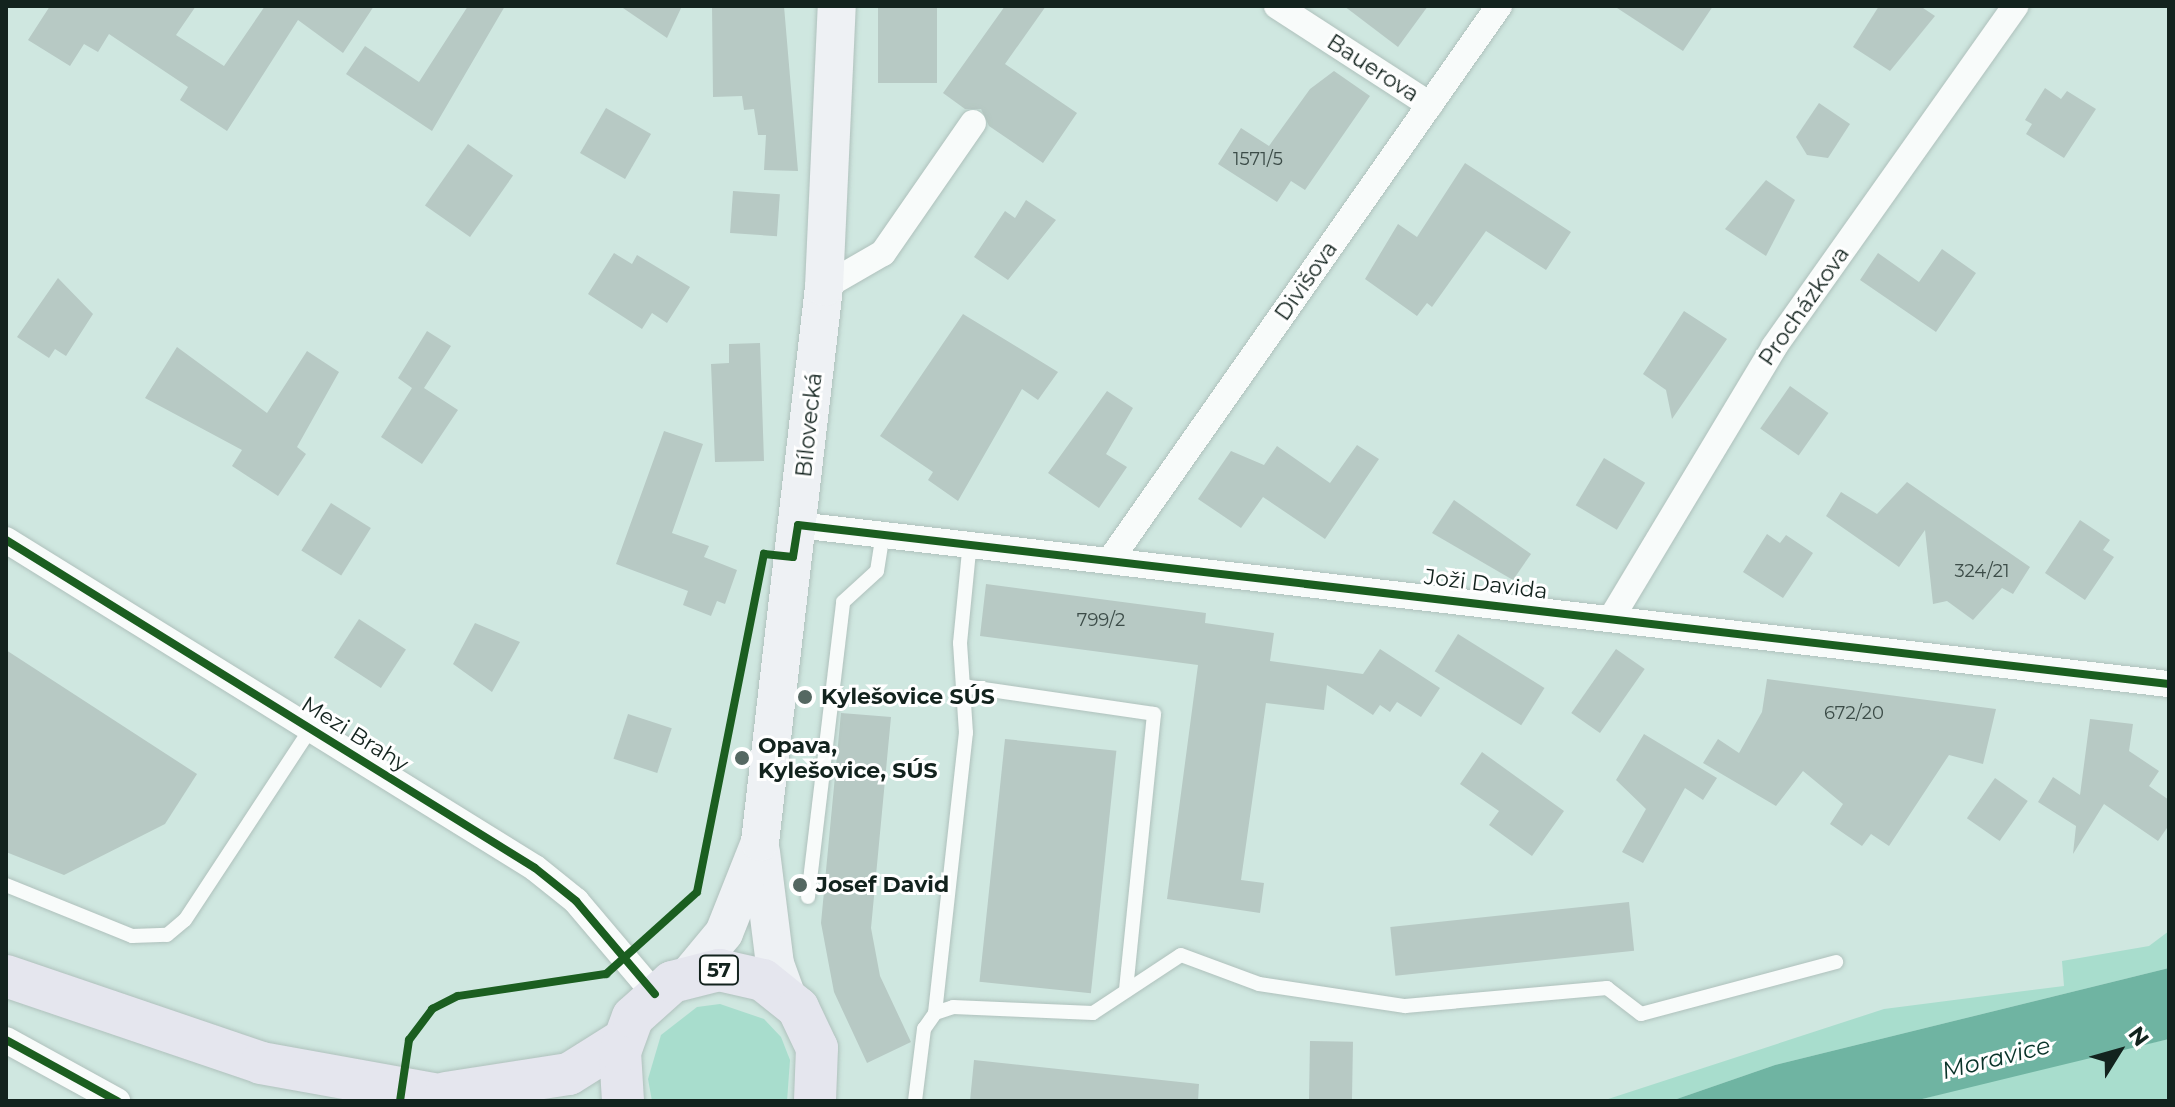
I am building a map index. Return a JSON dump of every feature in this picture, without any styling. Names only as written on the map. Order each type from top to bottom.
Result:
[{"type":"main road","name":"Bílovecká","points":[[817,1082],[806,1020],[787,997],[775,964],[760,842],[824,287],[837,6]]},
{"type":"main road","name":"Bílovecká","points":[[623,1040],[724,933],[760,842]]},
{"type":"main road","name":"Bílovecká","points":[[673,984],[749,975],[787,997]]},
{"type":"main road","points":[[6,976],[208,1048],[353,1082],[459,1097],[569,1074],[623,1040]]},
{"type":"main road","points":[[623,1040],[623,1101]]},
{"type":"main road","name":"57","points":[[817,1082],[836,1101]]},
{"type":"street","name":"Bauerova","points":[[1277,6],[1430,105]]},
{"type":"street","name":"Divišova","points":[[1113,556],[1499,6]]},
{"type":"street","name":"Procházkova","points":[[1612,617],[1774,347],[2015,6]]},
{"type":"street","points":[[824,287],[883,253],[973,123]]},
{"type":"street","name":"Joži Davida","points":[[798,525],[1113,556],[2169,684]]},
{"type":"street","name":"Mezi Brahy","points":[[6,540],[555,883],[673,984]]},
{"type":"street","points":[[6,1040],[117,1101]]},
{"type":"lane","points":[[808,897],[843,602],[877,571],[883,533]]},
{"type":"lane","points":[[915,1101],[924,1029],[935,1013],[966,733],[963,686],[970,540]]},
{"type":"lane","points":[[963,686],[1154,714],[1126,991]]},
{"type":"lane","points":[[6,885],[132,936],[167,935],[185,920],[311,728]]},
{"type":"lane","points":[[935,1013],[953,1007],[1079,1016],[1126,991],[1181,955],[1259,984],[1405,1006],[1607,988],[1641,1014],[1836,962]]},
{"type":"shaded area","points":[[2169,931],[2169,968],[1775,1065],[1671,1101],[1602,1101],[1884,1009],[2064,986],[2062,961],[2149,946]]},
{"type":"shaded area","points":[[720,1004],[764,1019],[781,1037],[790,1060],[787,1101],[652,1101],[648,1079],[661,1035],[697,1007]]},
{"type":"shaded area","points":[[2169,1039],[2169,1101],[1914,1101],[2047,1066]]},
{"type":"water","name":"Moravice","points":[[2169,968],[2169,1039],[1914,1101],[1671,1101],[1775,1065]]},
{"type":"building","points":[[50,6],[196,6],[176,35],[224,66],[265,6],[374,6],[343,53],[298,20],[227,131],[180,100],[188,87],[109,34],[98,52],[84,44],[70,66],[28,40]]},
{"type":"building","points":[[468,6],[505,6],[432,131],[346,74],[365,46],[419,82]]},
{"type":"building","points":[[620,6],[682,6],[667,38]]},
{"type":"building","points":[[712,6],[784,6],[798,171],[764,170],[766,135],[758,135],[754,109],[744,110],[742,96],[713,97]]},
{"type":"building","points":[[878,6],[937,6],[937,83],[878,83]]},
{"type":"building","points":[[1005,6],[1046,6],[1005,64],[1077,113],[1043,163],[989,126],[981,109],[965,109],[943,93]]},
{"type":"building","points":[[1344,6],[1428,6],[1398,47]]},
{"type":"building","points":[[1614,6],[1713,6],[1683,51]]},
{"type":"building","points":[[1879,6],[1920,6],[1935,16],[1890,71],[1853,47]]},
{"type":"building","points":[[1334,71],[1370,96],[1305,190],[1291,181],[1277,202],[1218,164],[1241,128],[1269,146],[1310,89]]},
{"type":"building","points":[[2045,88],[2061,99],[2067,91],[2096,109],[2064,158],[2026,134],[2032,124],[2025,120]]},
{"type":"building","points":[[1819,103],[1850,124],[1828,158],[1807,155],[1796,137]]},
{"type":"building","points":[[606,108],[651,134],[625,179],[580,153]]},
{"type":"building","points":[[468,144],[513,176],[470,237],[425,205]]},
{"type":"building","points":[[1465,163],[1571,232],[1546,270],[1486,231],[1432,307],[1427,303],[1417,316],[1365,279],[1398,224],[1417,237]]},
{"type":"building","points":[[1766,180],[1795,200],[1766,256],[1725,229]]},
{"type":"building","points":[[733,191],[780,194],[777,236],[730,233]]},
{"type":"building","points":[[1026,200],[1056,220],[1008,280],[974,257],[1005,211],[1015,218]]},
{"type":"building","points":[[1942,249],[1976,273],[1936,332],[1860,280],[1878,253],[1919,282]]},
{"type":"building","points":[[614,253],[632,264],[637,255],[690,287],[667,323],[652,313],[642,329],[588,294]]},
{"type":"building","points":[[58,278],[93,314],[66,356],[55,349],[49,358],[17,337]]},
{"type":"building","points":[[1684,311],[1727,339],[1672,419],[1666,390],[1643,374]]},
{"type":"building","points":[[963,314],[1058,372],[1038,400],[1022,389],[958,501],[928,480],[933,472],[880,436]]},
{"type":"building","points":[[427,331],[451,346],[424,388],[458,410],[422,464],[381,437],[412,388],[398,378]]},
{"type":"building","points":[[760,343],[764,461],[715,462],[711,364],[729,363],[729,344]]},
{"type":"building","points":[[177,347],[267,413],[307,351],[339,372],[297,447],[306,454],[278,496],[232,466],[242,450],[145,398]]},
{"type":"building","points":[[1790,386],[1829,413],[1799,456],[1760,429]]},
{"type":"building","points":[[1107,391],[1133,408],[1106,454],[1127,467],[1099,508],[1048,473]]},
{"type":"building","points":[[664,431],[703,444],[672,533],[709,546],[704,557],[737,570],[725,604],[717,601],[711,616],[683,605],[688,591],[616,564]]},
{"type":"building","points":[[1357,445],[1379,459],[1325,539],[1263,497],[1241,528],[1198,499],[1231,451],[1264,465],[1277,446],[1330,483]]},
{"type":"building","points":[[1604,458],[1645,483],[1617,530],[1576,505]]},
{"type":"building","points":[[1907,482],[2030,567],[2013,594],[2002,588],[1973,620],[1947,601],[1933,604],[1925,530],[1899,567],[1826,516],[1841,492],[1877,514]]},
{"type":"building","points":[[1454,500],[1531,554],[1513,580],[1432,533]]},
{"type":"building","points":[[331,503],[371,528],[341,575],[301,550]]},
{"type":"building","points":[[2080,520],[2110,540],[2103,550],[2114,557],[2085,600],[2045,573]]},
{"type":"building","points":[[1767,534],[1780,543],[1786,535],[1813,553],[1783,598],[1743,572]]},
{"type":"building","points":[[986,584],[1206,613],[1205,623],[1274,633],[1270,661],[1363,674],[1380,649],[1440,688],[1421,717],[1397,702],[1390,712],[1380,705],[1373,715],[1327,685],[1324,710],[1266,703],[1241,880],[1264,883],[1260,913],[1167,899],[1198,665],[980,636]]},
{"type":"building","points":[[359,619],[406,649],[381,688],[334,658]]},
{"type":"building","points":[[475,623],[520,642],[492,692],[453,664]]},
{"type":"building","points":[[1458,634],[1545,688],[1521,725],[1435,671]]},
{"type":"building","points":[[1616,649],[1645,669],[1600,733],[1571,713]]},
{"type":"building","points":[[6,650],[197,774],[165,824],[64,875],[6,852]]},
{"type":"building","points":[[1767,679],[1996,709],[1983,764],[1949,755],[1889,846],[1871,834],[1862,846],[1830,824],[1843,804],[1803,771],[1776,806],[1703,763],[1718,739],[1739,753],[1762,712]]},
{"type":"building","points":[[841,713],[891,717],[871,928],[880,976],[911,1042],[867,1063],[834,992],[821,923]]},
{"type":"building","points":[[628,714],[672,728],[657,773],[613,759]]},
{"type":"building","points":[[2090,719],[2133,724],[2129,751],[2159,771],[2149,786],[2169,800],[2169,825],[2158,841],[2104,804],[2073,854],[2076,826],[2038,802],[2053,777],[2080,795]]},
{"type":"building","points":[[1644,734],[1717,778],[1703,800],[1685,788],[1643,863],[1622,852],[1646,809],[1616,780]]},
{"type":"building","points":[[1005,739],[1116,751],[1091,993],[979,982]]},
{"type":"building","points":[[1482,752],[1564,811],[1532,856],[1489,825],[1499,811],[1460,784]]},
{"type":"building","points":[[1995,778],[2028,801],[2000,841],[1967,818]]},
{"type":"building","points":[[1629,902],[1634,951],[1395,976],[1390,927]]},
{"type":"building","points":[[1310,1041],[1353,1042],[1352,1101],[1309,1101]]},
{"type":"building","points":[[974,1060],[1199,1084],[1198,1101],[970,1101]]},
{"type":"cycle path","points":[[400,1101],[409,1040],[432,1009],[458,996],[606,974],[697,892],[764,554],[793,557],[798,525],[2169,684]]},
{"type":"cycle path","points":[[6,540],[535,868],[576,901],[655,994]]},
{"type":"cycle path","points":[[6,1040],[117,1101]]},
{"type":"place","name":"Kylešovice SÚS","points":[[805,697]]},
{"type":"place","name":"Opava, Kylešovice, SÚS","points":[[742,758]]},
{"type":"place","name":"Josef David","points":[[800,885]]}]
